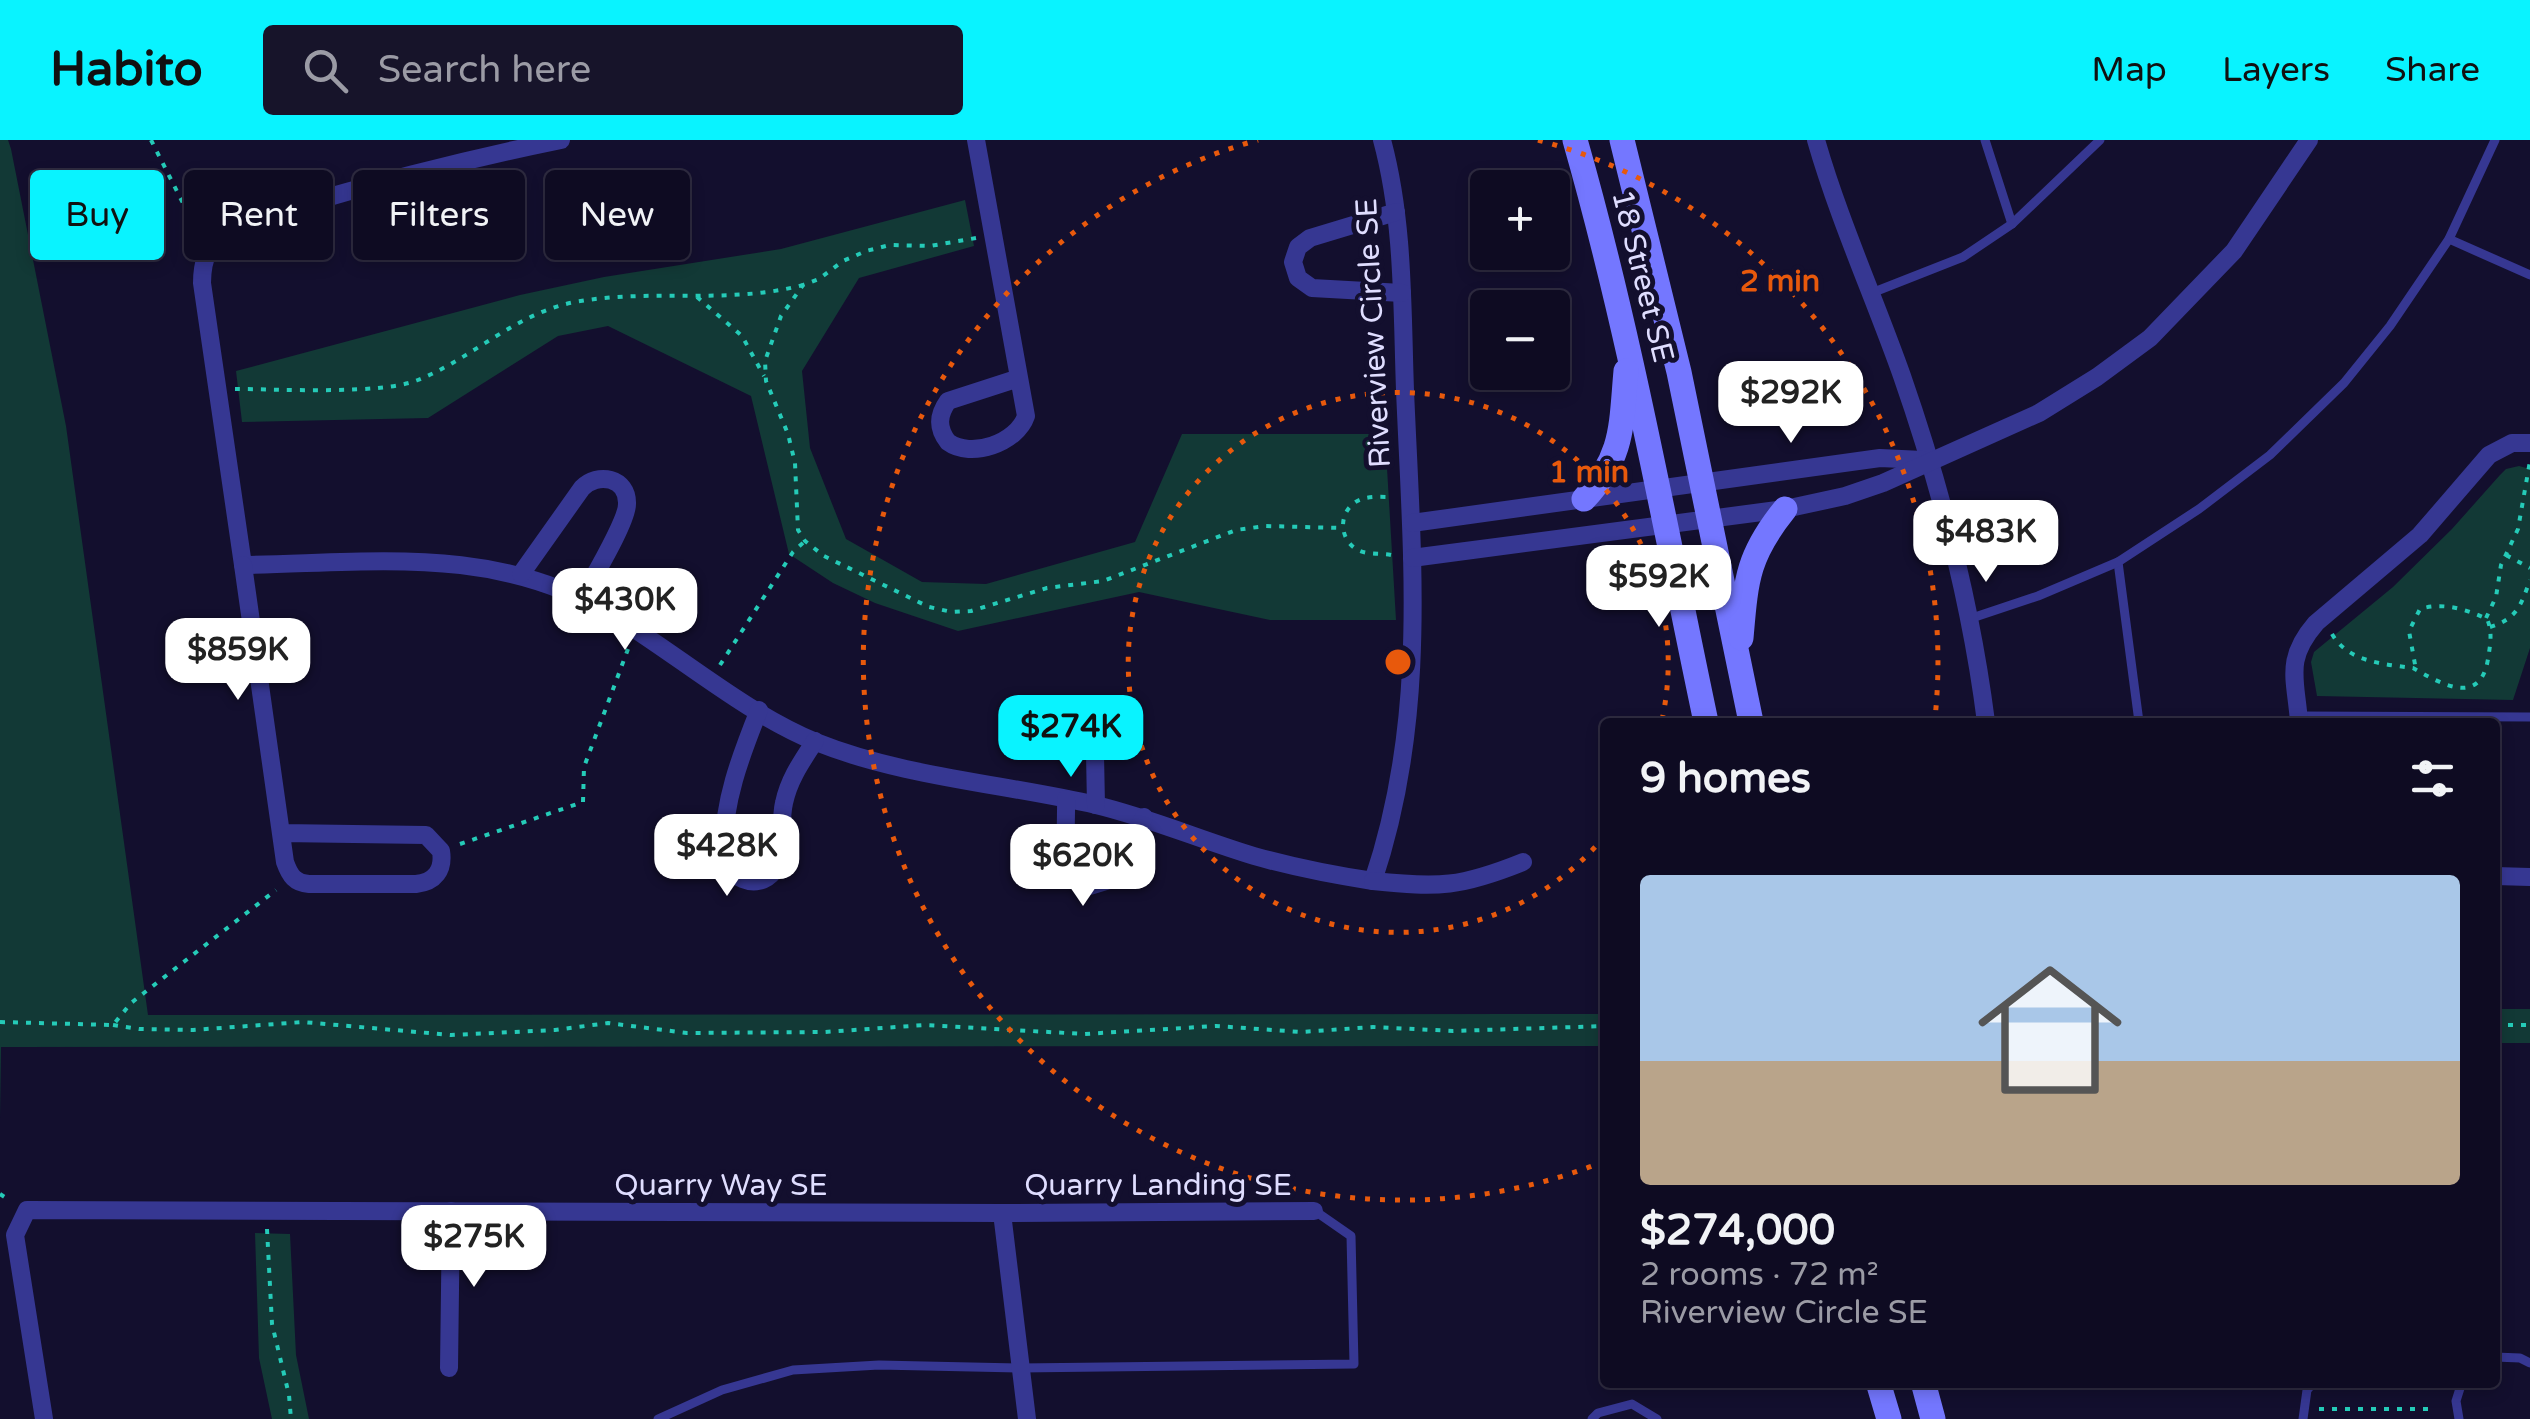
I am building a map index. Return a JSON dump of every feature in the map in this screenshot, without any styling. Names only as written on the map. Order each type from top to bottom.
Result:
[{"type":"main road","name":"18 Street SE","points":[[1575,140],[1628,346],[1705,718]]},
{"type":"main road","name":"18 Street SE","points":[[1622,140],[1644,219],[1750,718]]},
{"type":"main road","points":[[1584,498],[1610,467],[1617,446],[1628,346]]},
{"type":"main road","points":[[1739,664],[1750,563],[1762,537],[1784,509]]},
{"type":"main road","points":[[1880,1388],[1888,1419]]},
{"type":"main road","points":[[1925,1388],[1933,1419]]},
{"type":"street","points":[[333,197],[467,159],[562,140]]},
{"type":"street","points":[[976,140],[1026,416],[1019,431],[1010,438],[970,450],[948,442],[940,428],[948,401],[1019,378]]},
{"type":"street","name":"Riverview Circle SE","points":[[1372,881],[1397,796],[1410,716],[1412,523],[1402,293],[1396,212],[1382,140]]},
{"type":"street","points":[[1816,140],[1929,460],[1969,620],[1985,718]]},
{"type":"street","points":[[1412,558],[1784,509],[1858,492],[2039,412],[2070,395],[2150,338],[2234,251],[2309,140]]},
{"type":"street","points":[[1396,212],[1310,238],[1298,248],[1293,262],[1298,278],[1312,288],[1402,293]]},
{"type":"street","points":[[205,260],[202,283],[281,834],[290,876],[310,884],[424,883],[438,874],[441,851],[432,839],[418,834],[281,834]]},
{"type":"street","points":[[2299,718],[2293,675],[2294,656],[2303,638],[2420,535],[2489,455],[2512,443],[2530,443]]},
{"type":"street","points":[[1412,523],[1880,458],[1929,460]]},
{"type":"street","points":[[521,574],[582,488],[594,479],[609,479],[622,488],[626,512],[582,598]]},
{"type":"street","points":[[242,566],[416,560],[521,574],[582,598],[815,742],[927,773],[1144,817],[1254,856],[1302,868],[1423,886],[1464,884],[1523,862]]},
{"type":"street","points":[[759,710],[738,763],[725,830],[725,861],[728,869],[742,880],[760,881],[775,870],[785,798],[795,770],[815,742]]},
{"type":"street","points":[[1095,754],[1096,805]]},
{"type":"street","points":[[1066,799],[1069,868],[1077,880],[1090,886],[1112,879],[1144,817]]},
{"type":"street","points":[[2500,876],[2530,876]]},
{"type":"street","name":"Quarry Way SE","points":[[44,1419],[15,1235],[26,1210],[1002,1213]]},
{"type":"street","points":[[450,1368],[451,1211]]},
{"type":"street","name":"Quarry Landing SE","points":[[1002,1213],[1314,1211]]},
{"type":"street","points":[[1002,1213],[1026,1419]]},
{"type":"lane","points":[[1985,140],[2012,224]]},
{"type":"lane","points":[[1869,294],[1963,257],[2012,224],[2100,140]]},
{"type":"lane","points":[[1969,620],[2118,562],[2199,509],[2270,455],[2344,383],[2390,326],[2448,239],[2495,140]]},
{"type":"lane","points":[[2448,239],[2530,275]]},
{"type":"lane","points":[[2118,562],[2138,718]]},
{"type":"lane","points":[[2500,718],[2530,718]]},
{"type":"lane","points":[[658,1419],[722,1390],[793,1370],[878,1366],[1354,1364],[1352,1236],[1314,1211]]},
{"type":"lane","points":[[2500,1357],[2520,1358],[2530,1363]]},
{"type":"lane","points":[[2303,1414],[2309,1388]]},
{"type":"lane","points":[[2460,1388],[2456,1402],[2460,1419]]},
{"type":"lane","points":[[1592,1419],[1632,1404],[1658,1419]]},
{"type":"path","points":[[151,140],[184,203]]},
{"type":"path","points":[[217,389],[331,389],[414,382],[539,311],[620,295],[697,297],[771,293],[803,284]]},
{"type":"path","points":[[697,297],[742,336],[766,381]]},
{"type":"path","points":[[2486,618],[2496,597],[2501,565],[2518,529],[2530,458]]},
{"type":"path","points":[[1392,497],[1366,498],[1354,503],[1342,528],[1347,541],[1357,550],[1412,558]]},
{"type":"path","points":[[2524,499],[2530,509]]},
{"type":"path","points":[[710,680],[793,552],[805,542]]},
{"type":"path","points":[[2506,555],[2530,568]]},
{"type":"path","points":[[2490,627],[2517,614],[2530,580]]},
{"type":"path","points":[[2323,617],[2340,648],[2352,655],[2416,670],[2452,688],[2468,688],[2478,683],[2488,660],[2490,627],[2486,618],[2446,606],[2420,609],[2410,631],[2416,670]]},
{"type":"path","points":[[441,851],[583,802],[584,766],[635,631]]},
{"type":"path","points":[[113,1024],[131,1003],[290,876]]},
{"type":"path","points":[[0,1022],[193,1030],[304,1022],[451,1035],[608,1024],[687,1033],[826,1032],[912,1025],[1070,1034],[1216,1026],[1301,1032],[1373,1027],[1453,1030],[1600,1026]]},
{"type":"path","points":[[2500,1024],[2530,1024]]},
{"type":"path","points":[[268,1210],[272,1324],[290,1396],[291,1419]]},
{"type":"path","points":[[2303,1414],[2435,1409]]},
{"type":"green space","points":[[0,140],[8,140],[11,149],[66,426],[148,1015],[1600,1014],[1600,1046],[1,1047],[0,1118]]},
{"type":"green space","points":[[965,200],[974,246],[859,278],[802,371],[810,448],[846,539],[922,582],[986,584],[1135,542],[1182,434],[1385,434],[1396,620],[1270,620],[1139,592],[958,631],[875,603],[833,583],[789,554],[751,396],[608,326],[558,336],[428,418],[242,422],[236,371],[520,295],[604,277],[781,249]]},
{"type":"green space","points":[[2506,469],[2530,469],[2530,648],[2513,700],[2317,696],[2311,662],[2314,652],[2393,587]]},
{"type":"green space","points":[[2500,1009],[2530,1009],[2530,1043],[2500,1043]]},
{"type":"green space","points":[[255,1233],[290,1234],[296,1355],[309,1419],[272,1419],[259,1358]]}]
